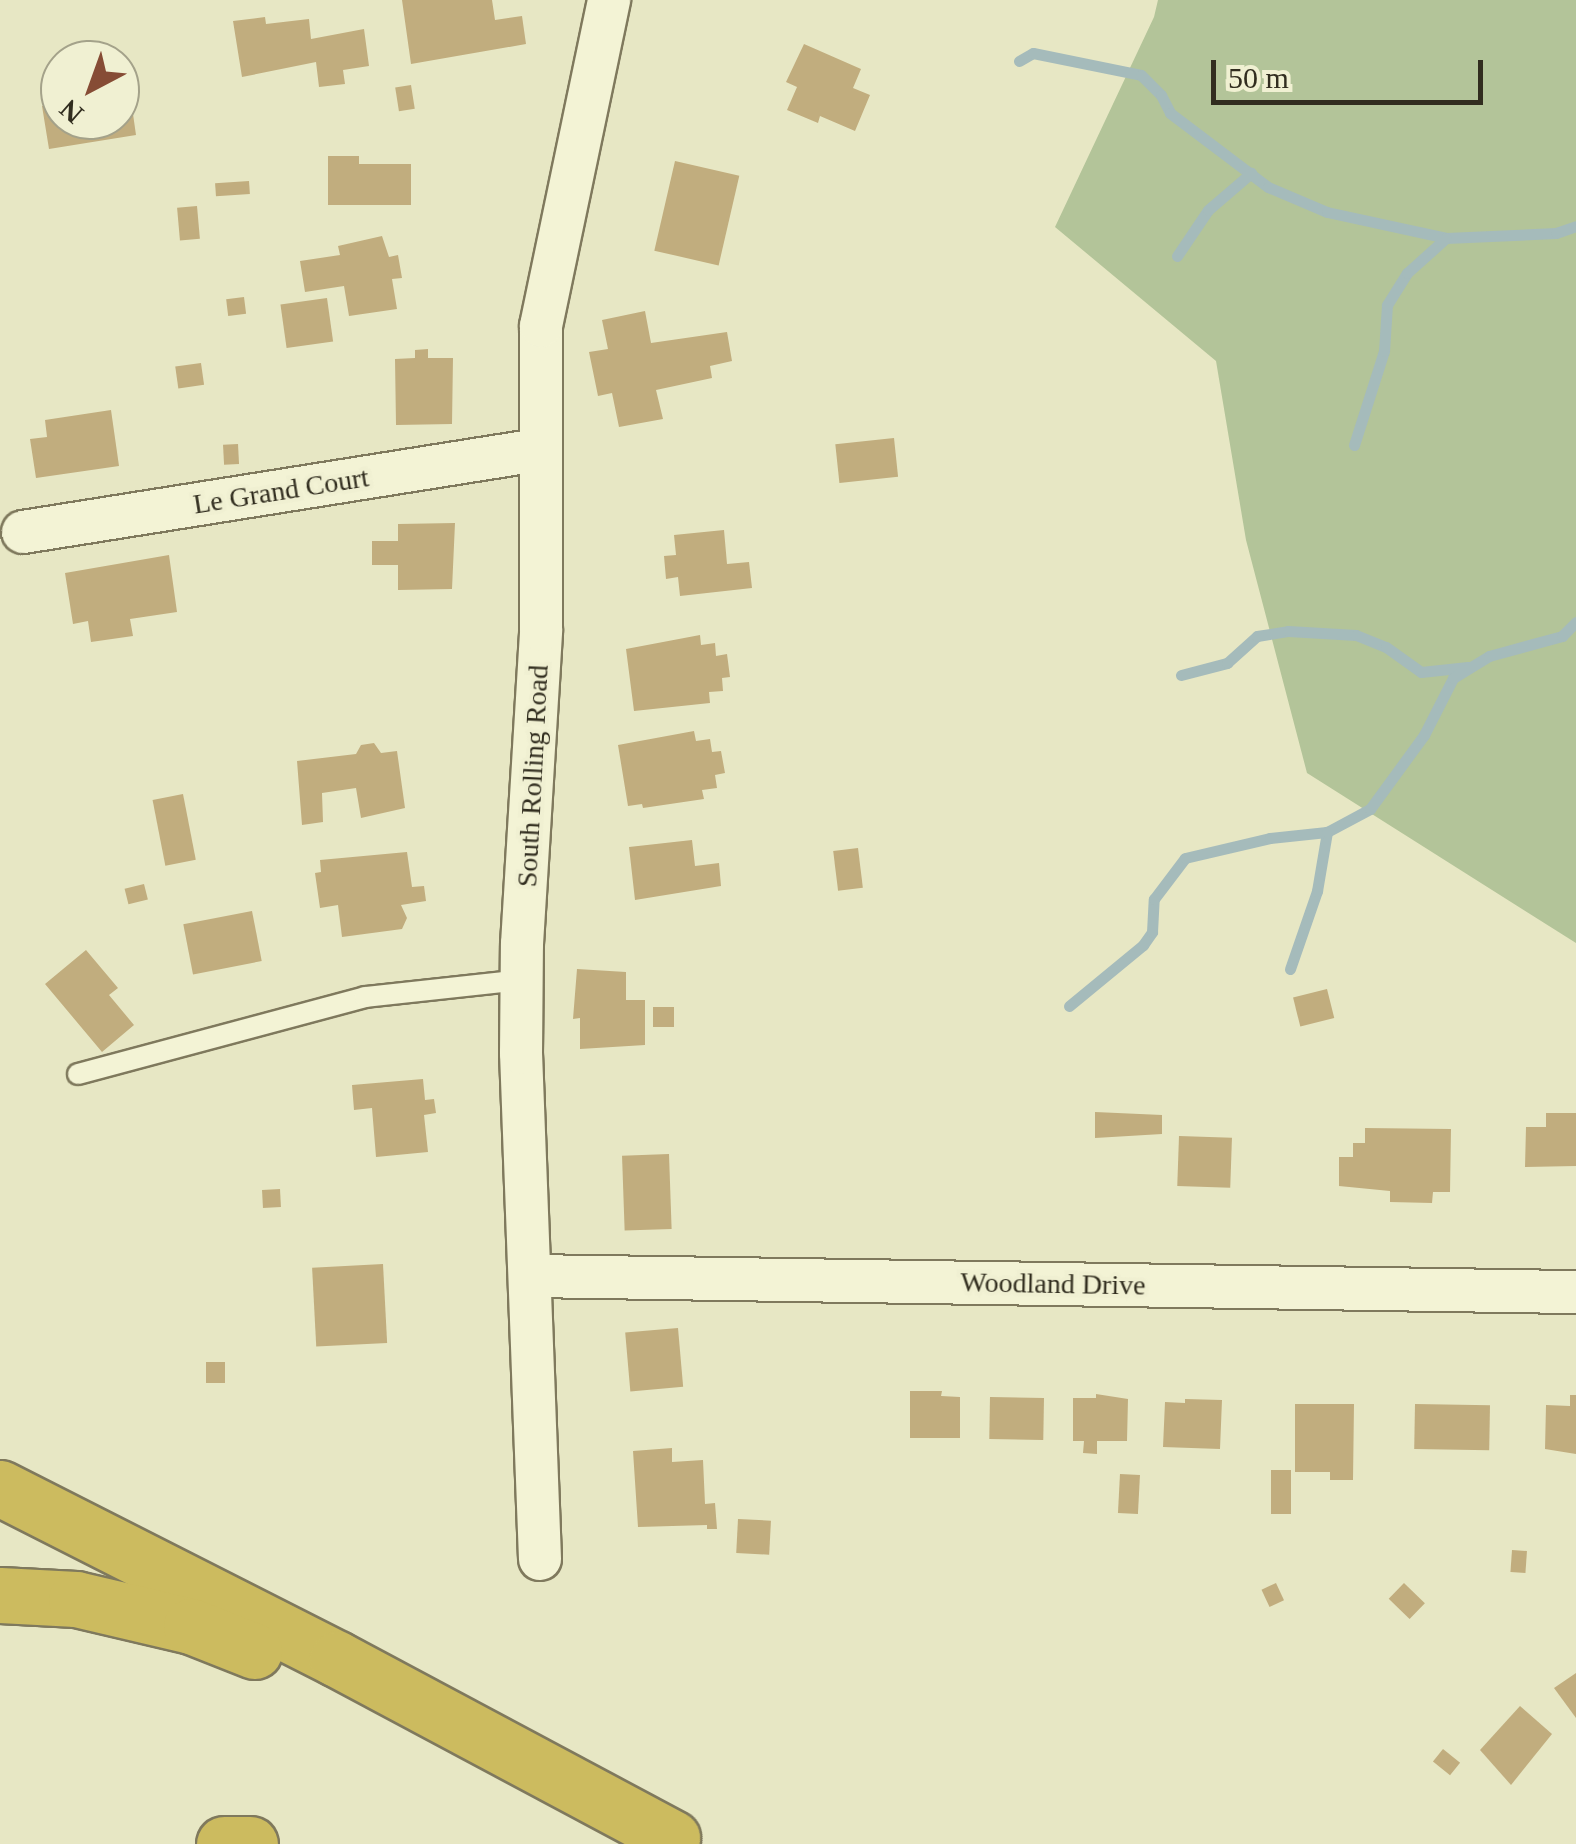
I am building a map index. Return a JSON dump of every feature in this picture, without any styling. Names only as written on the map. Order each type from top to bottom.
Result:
[{"type":"highway","points":[[0,1488],[337,1659],[679,1841]]},
{"type":"highway","points":[[0,1595],[76,1598],[191,1626],[327,1680],[679,1841]]},
{"type":"highway","points":[[224,1844],[250,1844]]},
{"type":"street","name":"South Rolling Road","points":[[540,1559],[522,980],[541,630],[541,326],[609,0]]},
{"type":"street","name":"Le Grand Court","points":[[23,532],[538,450]]},
{"type":"street","name":"Woodland Drive","points":[[530,1276],[1576,1292]]},
{"type":"lane","points":[[78,1074],[364,997],[522,980]]},
{"type":"green space","points":[[1158,0],[1576,0],[1576,943],[1307,773],[1246,540],[1216,361],[1055,227],[1154,17]]},
{"type":"building","points":[[402,0],[492,0],[495,20],[522,16],[526,44],[411,64]]},
{"type":"building","points":[[265,17],[266,24],[309,19],[311,39],[364,29],[369,66],[343,70],[345,84],[319,87],[316,62],[242,77],[233,21]]},
{"type":"building","points":[[804,44],[861,69],[853,88],[870,95],[855,131],[820,116],[818,123],[787,110],[797,87],[786,82]]},
{"type":"building","points":[[411,85],[415,109],[399,111],[395,88]]},
{"type":"building","points":[[48,140],[105,140],[49,149]]},
{"type":"building","points":[[328,156],[359,156],[359,164],[411,164],[411,205],[328,205]]},
{"type":"building","points":[[675,161],[739,176],[719,265],[654,251]]},
{"type":"building","points":[[249,181],[250,194],[216,196],[215,183]]},
{"type":"building","points":[[197,206],[200,239],[180,241],[177,208]]},
{"type":"building","points":[[382,236],[389,257],[398,255],[402,278],[392,279],[397,309],[349,316],[344,286],[305,292],[300,261],[340,255],[338,246]]},
{"type":"building","points":[[244,297],[246,314],[228,316],[226,299]]},
{"type":"building","points":[[327,298],[333,342],[287,348],[280,305]]},
{"type":"building","points":[[645,311],[651,343],[727,332],[732,361],[710,366],[712,378],[656,390],[663,419],[619,427],[612,393],[598,396],[589,352],[608,349],[602,320]]},
{"type":"building","points":[[428,349],[428,358],[453,358],[452,424],[396,425],[395,359],[415,358],[415,350]]},
{"type":"building","points":[[201,363],[204,385],[178,388],[175,367]]},
{"type":"building","points":[[111,410],[119,466],[36,478],[30,439],[47,437],[45,420]]},
{"type":"building","points":[[894,438],[898,477],[839,483],[835,444]]},
{"type":"building","points":[[238,444],[239,464],[224,465],[223,445]]},
{"type":"building","points":[[455,523],[452,589],[398,590],[398,565],[372,565],[372,541],[398,541],[398,524]]},
{"type":"building","points":[[724,530],[727,564],[749,562],[752,588],[680,596],[678,577],[666,579],[664,556],[676,555],[674,535]]},
{"type":"building","points":[[169,555],[177,612],[130,619],[133,636],[91,642],[88,621],[73,624],[65,573]]},
{"type":"building","points":[[700,635],[701,645],[715,643],[716,656],[727,654],[730,677],[722,678],[723,691],[709,692],[710,703],[634,711],[626,649]]},
{"type":"building","points":[[694,731],[696,741],[710,739],[712,752],[721,751],[725,773],[715,775],[717,788],[702,790],[704,799],[643,808],[642,804],[628,806],[618,745]]},
{"type":"building","points":[[374,743],[381,753],[397,751],[405,808],[361,818],[356,788],[322,793],[323,822],[302,825],[297,761],[356,754],[361,745]]},
{"type":"building","points":[[183,794],[196,860],[165,866],[153,800]]},
{"type":"building","points":[[692,840],[695,866],[719,863],[721,886],[635,900],[629,847]]},
{"type":"building","points":[[858,848],[863,888],[838,891],[833,851]]},
{"type":"building","points":[[407,852],[412,887],[424,886],[426,901],[401,905],[407,918],[402,929],[342,937],[338,905],[320,908],[315,873],[321,872],[320,860]]},
{"type":"building","points":[[144,884],[148,900],[128,904],[125,889]]},
{"type":"building","points":[[252,911],[262,961],[193,974],[183,924]]},
{"type":"building","points":[[86,950],[118,988],[109,995],[134,1025],[102,1052],[45,984]]},
{"type":"building","points":[[577,969],[626,972],[626,1000],[645,1000],[645,1045],[580,1049],[580,1018],[573,1019]]},
{"type":"building","points":[[1327,989],[1334,1018],[1300,1027],[1293,997]]},
{"type":"building","points":[[653,1007],[674,1007],[674,1027],[653,1027]]},
{"type":"building","points":[[423,1079],[425,1100],[434,1099],[436,1113],[424,1115],[428,1152],[376,1157],[372,1108],[354,1110],[352,1085]]},
{"type":"building","points":[[1095,1112],[1162,1115],[1162,1134],[1095,1138]]},
{"type":"building","points":[[1546,1113],[1576,1113],[1576,1166],[1525,1167],[1526,1127],[1546,1127]]},
{"type":"building","points":[[1365,1128],[1451,1129],[1450,1192],[1433,1192],[1432,1203],[1390,1202],[1390,1191],[1339,1186],[1339,1157],[1353,1157],[1353,1143],[1365,1143]]},
{"type":"building","points":[[1179,1136],[1232,1138],[1230,1188],[1177,1186]]},
{"type":"building","points":[[669,1154],[672,1229],[625,1231],[622,1156]]},
{"type":"building","points":[[280,1189],[281,1207],[263,1208],[262,1190]]},
{"type":"building","points":[[383,1264],[387,1343],[316,1347],[312,1268]]},
{"type":"building","points":[[678,1328],[683,1387],[630,1391],[625,1333]]},
{"type":"building","points":[[206,1362],[225,1362],[225,1383],[206,1383]]},
{"type":"building","points":[[910,1391],[942,1391],[941,1396],[960,1397],[960,1438],[910,1438]]},
{"type":"building","points":[[1096,1394],[1128,1399],[1127,1441],[1097,1441],[1097,1454],[1083,1453],[1084,1441],[1073,1441],[1073,1398],[1096,1398]]},
{"type":"building","points":[[1570,1395],[1576,1395],[1576,1454],[1545,1449],[1546,1405],[1570,1406]]},
{"type":"building","points":[[990,1397],[1044,1398],[1043,1440],[989,1439]]},
{"type":"building","points":[[1185,1399],[1222,1400],[1220,1449],[1163,1447],[1165,1402],[1185,1403]]},
{"type":"building","points":[[1295,1404],[1354,1404],[1353,1480],[1330,1480],[1330,1472],[1295,1472]]},
{"type":"building","points":[[1415,1404],[1490,1405],[1489,1450],[1414,1449]]},
{"type":"building","points":[[672,1448],[672,1462],[703,1460],[705,1504],[715,1503],[717,1529],[707,1529],[707,1525],[638,1527],[633,1451]]},
{"type":"building","points":[[1271,1470],[1291,1470],[1291,1514],[1271,1514]]},
{"type":"building","points":[[1120,1474],[1140,1475],[1138,1514],[1118,1513]]},
{"type":"building","points":[[738,1519],[771,1521],[769,1555],[736,1553]]},
{"type":"building","points":[[1512,1550],[1527,1551],[1525,1573],[1510,1572]]},
{"type":"building","points":[[1276,1583],[1284,1600],[1270,1607],[1261,1590]]},
{"type":"building","points":[[1404,1583],[1425,1603],[1410,1619],[1389,1599]]},
{"type":"building","points":[[1576,1673],[1576,1718],[1554,1688]]},
{"type":"building","points":[[1520,1706],[1552,1734],[1511,1785],[1480,1750]]},
{"type":"building","points":[[1443,1749],[1460,1763],[1450,1775],[1433,1761]]},
{"type":"waterway","points":[[1019,61],[1033,53],[1141,75],[1161,95],[1170,113],[1268,187],[1327,212],[1446,238],[1556,233],[1576,226]]},
{"type":"waterway","points":[[1177,256],[1208,210],[1251,173]]},
{"type":"waterway","points":[[1354,445],[1384,351],[1387,305],[1407,273],[1446,238]]},
{"type":"waterway","points":[[1069,1006],[1143,945],[1152,932],[1154,899],[1185,858],[1270,838],[1327,832],[1370,809],[1424,735],[1453,678],[1489,656],[1562,636],[1576,622]]},
{"type":"waterway","points":[[1181,675],[1227,663],[1257,636],[1288,631],[1356,635],[1386,647],[1421,672],[1468,667]]},
{"type":"waterway","points":[[1290,969],[1317,891],[1327,832]]}]
